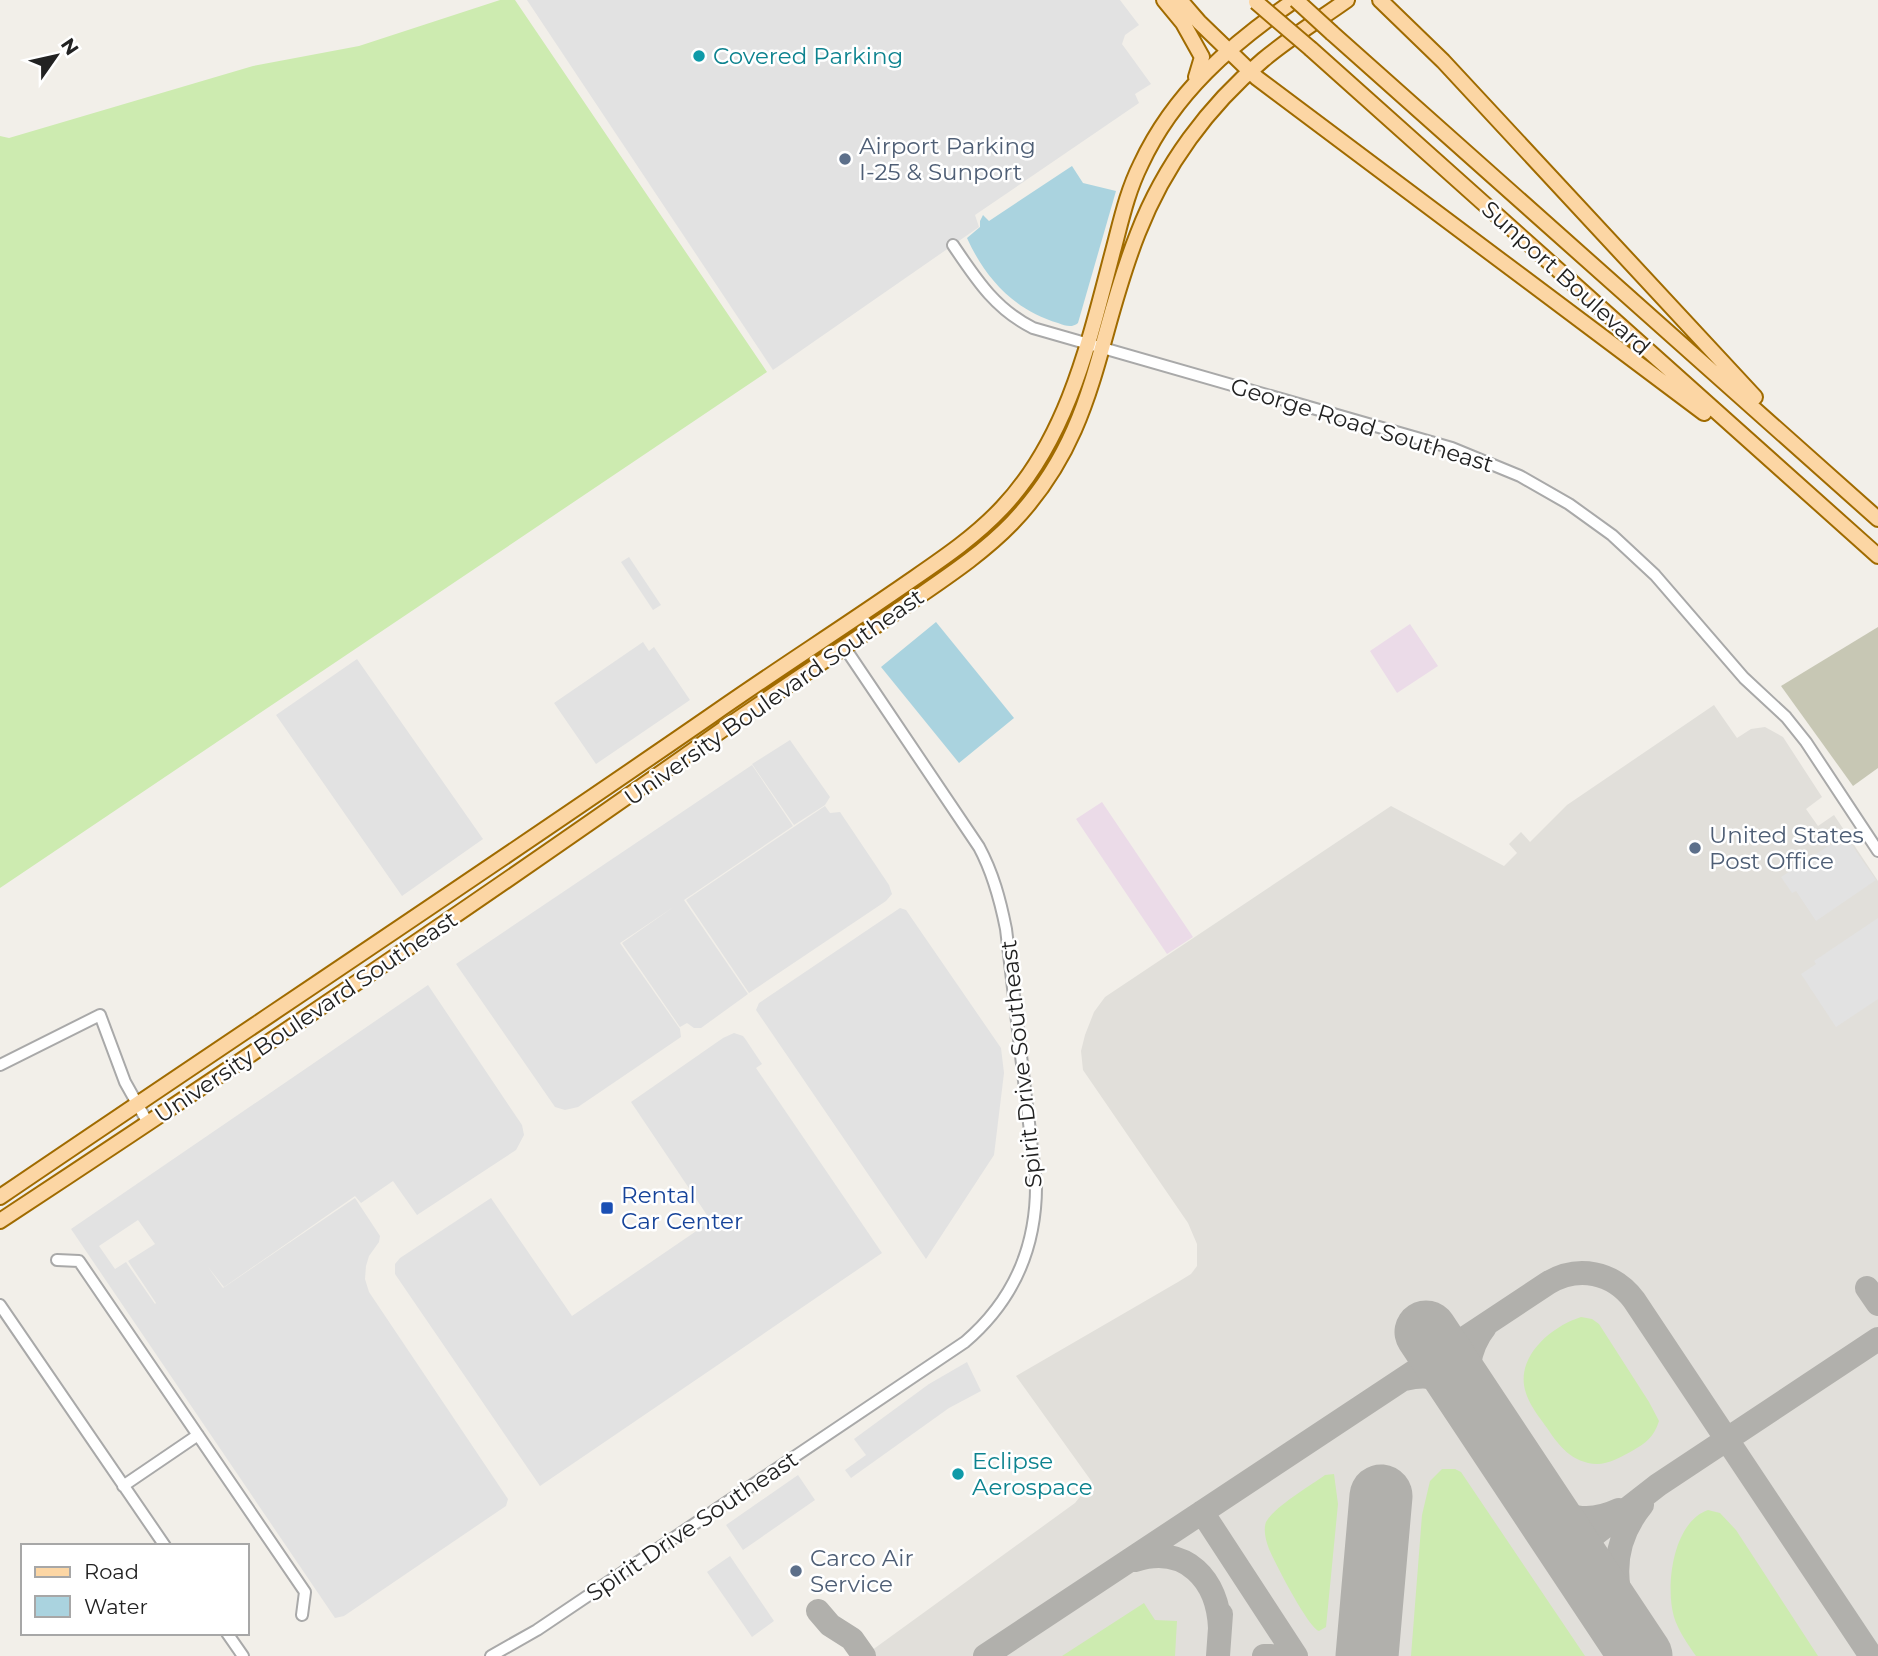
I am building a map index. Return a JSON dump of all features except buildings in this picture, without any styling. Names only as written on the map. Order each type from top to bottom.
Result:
[{"type":"main road","points":[[1164,0],[1183,23],[1202,57],[1199,72],[1187,91]]},
{"type":"main road","points":[[1180,0],[1250,71],[1649,373],[1760,452]]},
{"type":"main road","name":"University Boulevard Southeast","points":[[0,1197],[834,633],[961,545],[1004,506],[1029,475],[1051,440],[1069,401],[1132,184],[1151,144],[1187,91],[1228,50],[1295,0]]},
{"type":"main road","name":"Sunport Boulevard","points":[[1295,0],[1878,519]]},
{"type":"main road","name":"University Boulevard Southeast","points":[[0,1221],[403,952],[845,648],[971,559],[1017,518],[1043,486],[1066,449],[1085,407],[1130,254],[1160,185],[1201,123],[1250,71],[1347,0]]},
{"type":"main road","points":[[1380,0],[1443,61],[1811,457]]},
{"type":"main road","name":"Sunport Boulevard","points":[[1255,1],[1878,556]]},
{"type":"main road","points":[[1858,538],[1878,564]]},
{"type":"main road","name":"Spirit Drive Southeast","points":[[834,633],[845,648]]},
{"type":"street","name":"George Road Southeast","points":[[953,245],[980,286],[1009,314],[1046,334],[1452,448],[1510,471],[1569,504],[1612,536],[1655,575],[1744,678],[1786,718],[1806,742],[1878,851]]},
{"type":"street","name":"Spirit Drive Southeast","points":[[537,1630],[965,1342],[1001,1305],[1018,1275],[1031,1240],[1036,1182],[1006,929],[994,879],[979,847],[845,648]]},
{"type":"street","points":[[0,1065],[100,1015],[118,1065],[136,1105],[148,1123]]},
{"type":"street","points":[[57,1260],[79,1261],[305,1592],[302,1615]]},
{"type":"street","points":[[0,1306],[164,1544]]},
{"type":"street","points":[[123,1486],[198,1435]]},
{"type":"street","points":[[491,1656],[537,1630]]},
{"type":"street","points":[[506,1656],[537,1630]]},
{"type":"street","points":[[228,1635],[243,1656]]},
{"type":"shaded area","name":"Airport Parking I-25 & Sunport","points":[[527,0],[1120,0],[1139,25],[1125,35],[1122,44],[1151,84],[1135,94],[1139,103],[975,215],[979,227],[773,370]]},
{"type":"shaded area","points":[[629,557],[661,605],[653,610],[621,562]]},
{"type":"shaded area","points":[[1410,624],[1438,666],[1397,693],[1370,651]]},
{"type":"shaded area","points":[[1878,627],[1878,768],[1853,786],[1781,686]]},
{"type":"shaded area","points":[[643,642],[649,651],[654,647],[690,700],[596,764],[554,703]]},
{"type":"shaded area","points":[[357,659],[483,839],[402,896],[276,715]]},
{"type":"shaded area","points":[[1714,705],[1737,738],[1751,729],[1765,727],[1783,737],[1822,797],[1806,809],[1818,826],[1834,815],[1878,881],[1878,1656],[864,1656],[1075,1503],[1092,1482],[1016,1376],[1178,1282],[1191,1274],[1197,1266],[1197,1244],[1188,1223],[1083,1070],[1081,1051],[1085,1035],[1094,1012],[1105,997],[1391,806],[1504,866],[1517,853],[1509,844],[1521,832],[1530,842],[1567,805]]},
{"type":"shaded area","points":[[790,740],[830,797],[825,805],[794,825],[752,764]]},
{"type":"shaded area","points":[[752,765],[793,826],[684,900],[748,994],[701,1028],[694,1028],[687,1023],[680,1027],[622,943],[675,906],[620,943],[680,1029],[681,1037],[578,1107],[565,1110],[555,1107],[456,964]]},
{"type":"shaded area","points":[[1102,802],[1193,937],[1167,954],[1076,819]]},
{"type":"shaded area","points":[[825,806],[830,813],[840,812],[889,885],[892,894],[886,901],[749,993],[686,900]]},
{"type":"shaded area","points":[[1845,835],[1876,880],[1816,921],[1796,891],[1792,893],[1781,877]]},
{"type":"shaded area","points":[[900,908],[906,910],[1001,1048],[1004,1073],[994,1155],[926,1259],[756,1010],[759,1003]]},
{"type":"shaded area","points":[[1878,918],[1878,999],[1836,1027],[1801,974],[1816,964],[1814,961]]},
{"type":"shaded area","points":[[428,985],[522,1125],[524,1135],[516,1150],[417,1215],[393,1181],[361,1203],[355,1196],[224,1287],[208,1267],[223,1288],[355,1198],[380,1236],[366,1266],[365,1279],[369,1292],[508,1499],[506,1506],[344,1616],[335,1618],[71,1229]],"holes":[[[138,1220],[155,1244],[128,1261],[155,1304],[126,1262],[115,1269],[99,1246]]]},
{"type":"shaded area","points":[[734,1033],[746,1040],[762,1064],[756,1068],[882,1253],[540,1486],[395,1274],[395,1264],[400,1258],[491,1198],[572,1316],[711,1221],[631,1102]]},
{"type":"shaded area","points":[[967,1362],[981,1391],[949,1408],[851,1478],[845,1470],[866,1455],[854,1439],[929,1384]]},
{"type":"shaded area","points":[[798,1475],[815,1500],[743,1550],[726,1525]]},
{"type":"shaded area","points":[[730,1556],[774,1621],[752,1637],[707,1572]]},
{"type":"green space","points":[[500,0],[515,0],[767,372],[0,888],[0,136],[9,138],[253,66],[359,46]]},
{"type":"green space","points":[[1581,1317],[1592,1319],[1599,1324],[1659,1421],[1649,1439],[1641,1445],[1619,1458],[1601,1464],[1588,1463],[1573,1457],[1562,1447],[1531,1404],[1524,1382],[1529,1357],[1537,1346],[1557,1328]]},
{"type":"green space","points":[[1442,1469],[1461,1472],[1585,1656],[1411,1656],[1422,1515],[1430,1481]]},
{"type":"green space","points":[[1334,1474],[1338,1504],[1326,1627],[1319,1631],[1307,1618],[1285,1580],[1269,1549],[1265,1528],[1270,1516],[1284,1503],[1325,1475]]},
{"type":"green space","points":[[1708,1510],[1720,1513],[1736,1530],[1818,1656],[1696,1656],[1674,1617],[1671,1604],[1672,1573],[1674,1556],[1687,1527],[1696,1517]]},
{"type":"green space","points":[[1144,1603],[1155,1620],[1177,1621],[1175,1656],[1062,1656]]},
{"type":"water","points":[[1072,166],[1083,183],[1116,191],[1078,323],[1069,326],[1042,318],[1003,291],[974,253],[967,238],[980,227],[983,215],[989,221]]},
{"type":"water","points":[[936,622],[1014,718],[959,763],[881,667]]},
{"type":"taxiway","points":[[985,1656],[1548,1283],[1559,1277],[1583,1273],[1594,1274],[1616,1283],[1634,1300],[1871,1656]]},
{"type":"taxiway","points":[[1867,1288],[1878,1304]]},
{"type":"taxiway","points":[[1485,1327],[1471,1354],[1468,1374],[1470,1395],[1481,1416],[1526,1480],[1537,1494],[1565,1514],[1580,1518],[1599,1517],[1619,1510]]},
{"type":"taxiway","points":[[1572,1552],[1658,1485],[1878,1339]]},
{"type":"taxiway","points":[[1405,1379],[1434,1377],[1458,1389],[1472,1402]]},
{"type":"taxiway","points":[[1633,1643],[1622,1607],[1617,1572],[1618,1555],[1630,1522],[1642,1505]]},
{"type":"taxiway","points":[[1202,1512],[1296,1656]]},
{"type":"taxiway","points":[[1135,1560],[1153,1556],[1170,1557],[1196,1570],[1213,1595],[1220,1628]]},
{"type":"taxiway","points":[[818,1611],[830,1625],[852,1639],[864,1656]]},
{"type":"taxiway","points":[[1218,1656],[1221,1614]]},
{"type":"taxiway","points":[[1264,1656],[1271,1656]]},
{"type":"runway","points":[[1426,1332],[1641,1656]]},
{"type":"runway","points":[[1367,1656],[1381,1496]]},
{"type":"place","name":"Covered Parking","points":[[699,56]]},
{"type":"place","name":"Airport Parking I-25 & Sunport","points":[[845,159]]},
{"type":"place","name":"United States Post Office","points":[[1695,848]]},
{"type":"place","name":"Rental Car Center","points":[[607,1208]]},
{"type":"place","name":"Eclipse Aerospace","points":[[958,1474]]},
{"type":"place","name":"Carco Air Service","points":[[796,1571]]}]
